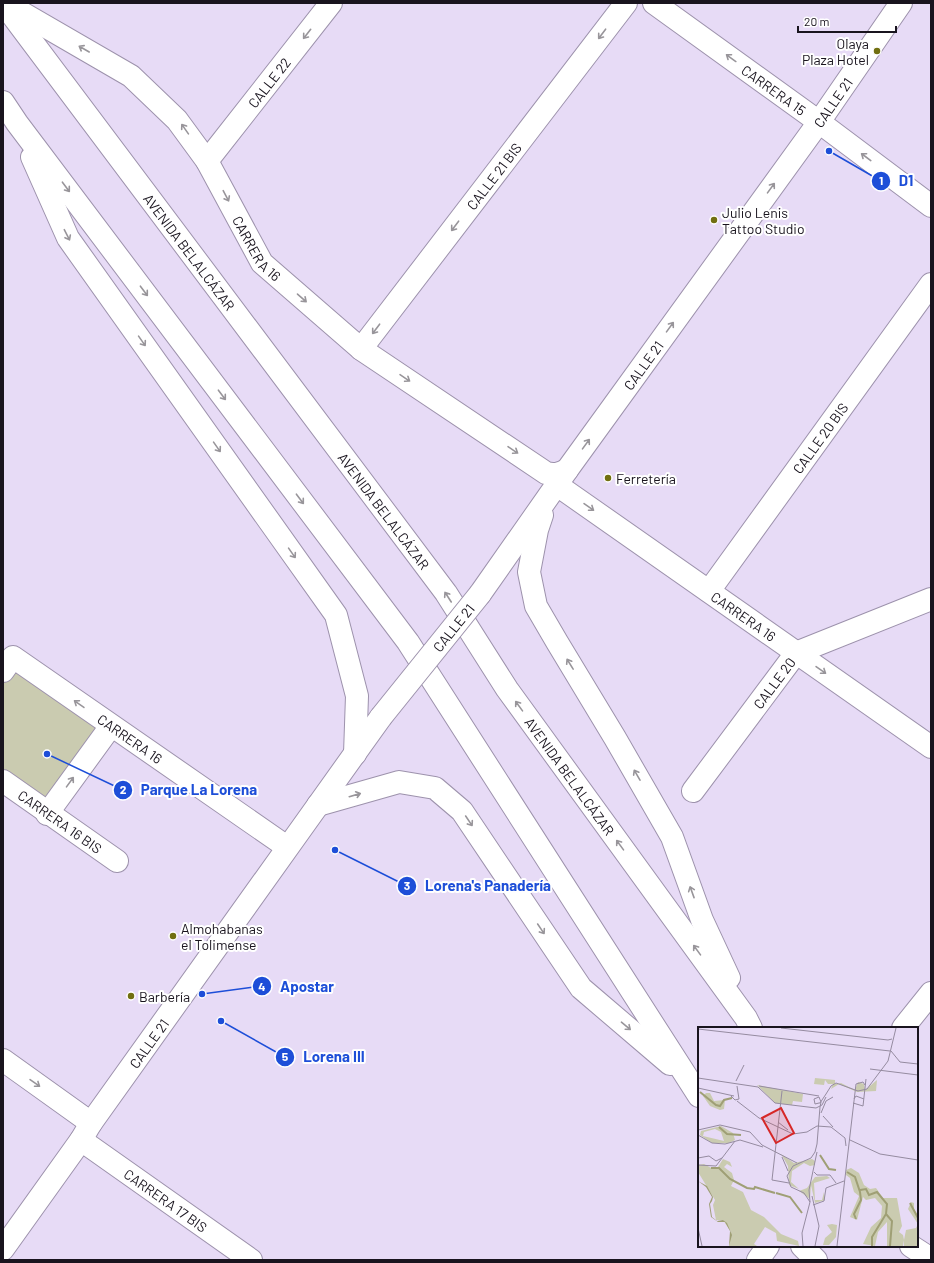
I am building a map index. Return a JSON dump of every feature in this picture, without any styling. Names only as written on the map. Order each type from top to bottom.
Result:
[{"type":"main road","name":"CARRERA 16","points":[[4,3],[131,76],[178,120],[207,161],[262,263],[361,349],[540,468],[548,483],[549,491],[557,485],[931,747]]},
{"type":"main road","name":"AVENIDA BELALCÁZAR","points":[[4,3],[446,593],[507,689],[749,1023]]},
{"type":"main road","name":"CALLE 22","points":[[207,161],[331,3]]},
{"type":"main road","name":"CALLE 21 BIS","points":[[361,349],[626,3]]},
{"type":"main road","name":"CARRERA 15","points":[[654,3],[819,122],[931,206]]},
{"type":"main road","name":"CALLE 21","points":[[3,1249],[354,754],[381,717],[480,594],[819,122],[901,3]]},
{"type":"main road","points":[[3,102],[17,123],[408,642],[694,1088]]},
{"type":"main road","points":[[17,123],[68,238],[336,615],[357,696],[354,754]]},
{"type":"main road","name":"CALLE 20 BIS","points":[[709,591],[931,284]]},
{"type":"main road","points":[[557,485],[537,530],[529,572],[536,606],[672,837],[702,920],[749,1023]]},
{"type":"main road","name":"CALLE 20","points":[[694,791],[796,653],[931,598]]},
{"type":"main road","name":"CARRERA 16","points":[[8,664],[111,726],[287,847]]},
{"type":"main road","points":[[48,814],[111,726]]},
{"type":"main road","name":"CARRERA 16 BIS","points":[[3,781],[117,862]]},
{"type":"main road","points":[[318,805],[399,782],[435,788],[462,811],[581,988],[694,1088]]},
{"type":"main road","points":[[904,1027],[931,993]]},
{"type":"main road","name":"CARRERA 17 BIS","points":[[3,1060],[86,1131],[251,1260]]},
{"type":"main road","points":[[758,1260],[767,1247]]},
{"type":"main road","points":[[803,1247],[816,1260]]},
{"type":"main road","points":[[913,1247],[931,1259]]},
{"type":"green space","points":[[13,657],[111,726],[47,814],[3,781],[3,671]]},
{"type":"place","name":"Olaya Plaza Hotel","points":[[877,51]]},
{"type":"place","name":"D1","points":[[829,151]]},
{"type":"place","name":"Julio Lenis Tattoo Studio","points":[[714,220]]},
{"type":"place","name":"Ferretería","points":[[608,478]]},
{"type":"place","name":"Parque La Lorena","points":[[47,754]]},
{"type":"place","name":"Lorena's Panadería","points":[[335,850]]},
{"type":"place","name":"Almohabanas el Tolimense","points":[[173,936]]},
{"type":"place","name":"Apostar","points":[[202,994]]},
{"type":"place","name":"Barbería","points":[[131,996]]},
{"type":"place","name":"Lorena III","points":[[221,1021]]}]
